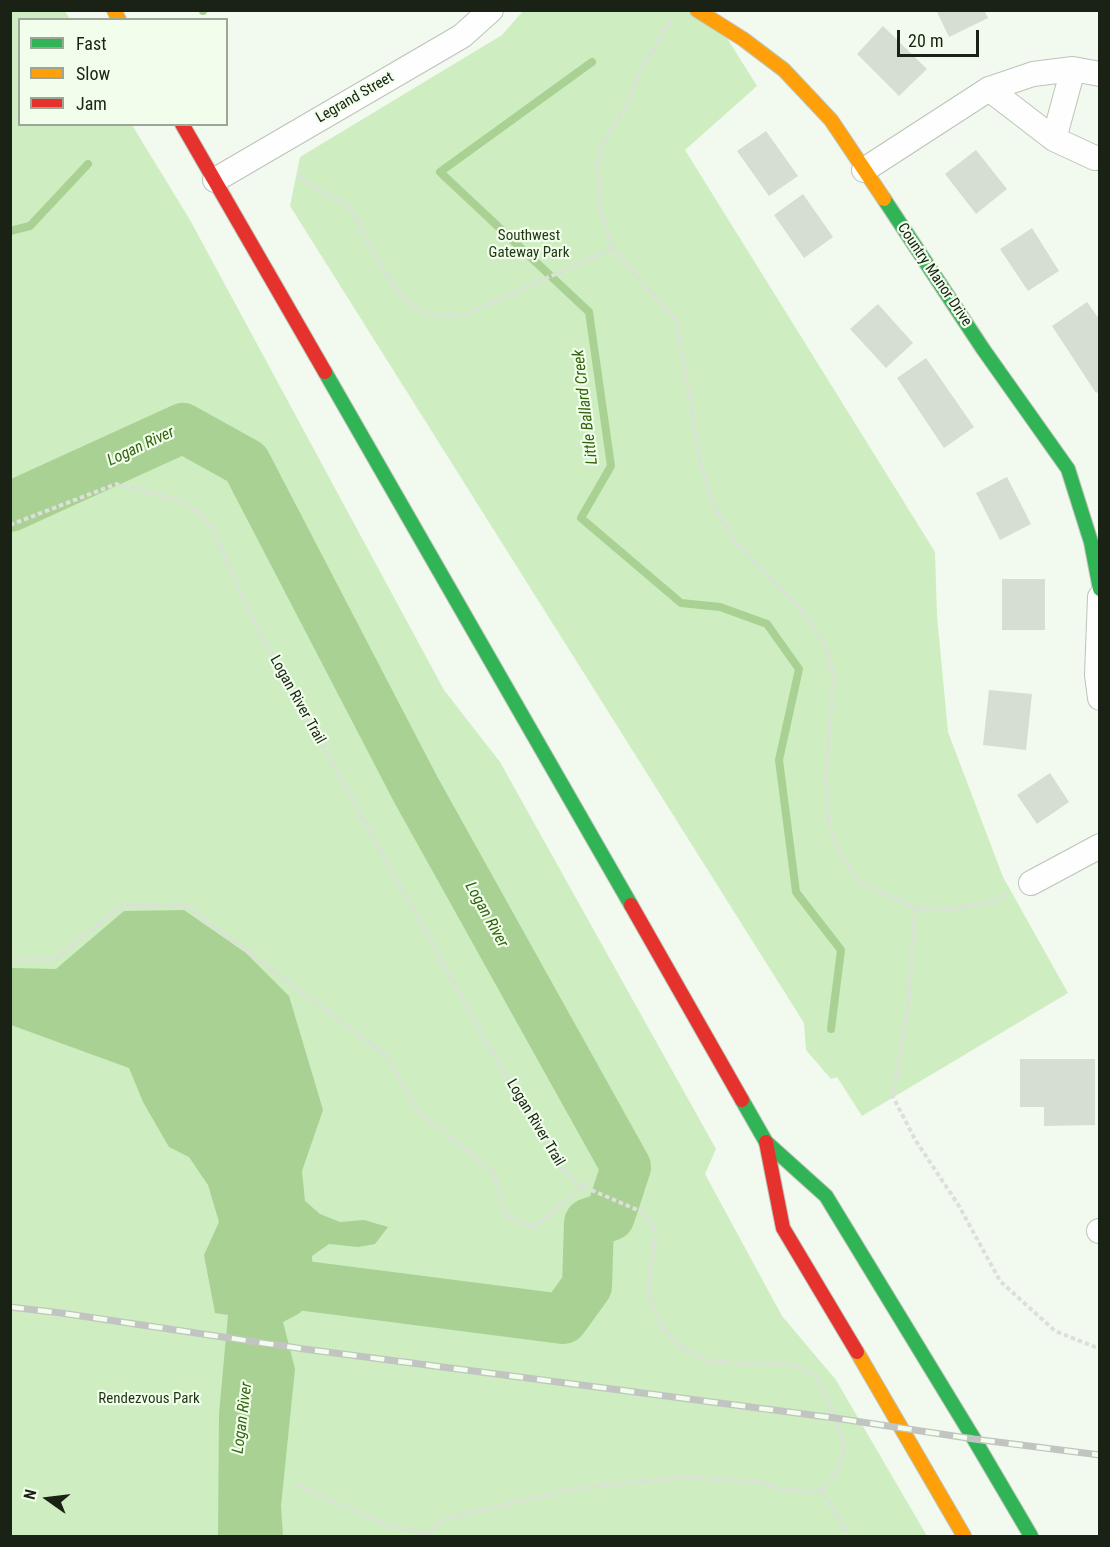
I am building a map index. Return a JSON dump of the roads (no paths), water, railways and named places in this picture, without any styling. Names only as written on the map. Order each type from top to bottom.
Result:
[{"type":"main road","name":"Country Manor Drive","points":[[697,10],[743,39],[784,70],[831,120],[983,349],[1068,469],[1095,541],[1100,589]]},
{"type":"main road","points":[[183,126],[766,1142],[826,1197],[1031,1536]]},
{"type":"main road","points":[[766,1142],[783,1228],[964,1536]]},
{"type":"street","name":"Legrand Street","points":[[215,180],[462,36],[491,10]]},
{"type":"street","points":[[864,170],[989,89],[1033,74],[1073,69],[1100,74]]},
{"type":"street","points":[[1054,139],[1073,69]]},
{"type":"street","points":[[989,89],[1054,139],[1095,158],[1100,158]]},
{"type":"street","points":[[1100,597],[1097,675],[1100,698]]},
{"type":"street","points":[[1031,883],[1100,846]]},
{"type":"water","points":[[184,910],[246,953],[289,996],[323,1110],[302,1171],[305,1201],[320,1214],[340,1222],[364,1220],[388,1227],[375,1244],[358,1247],[329,1244],[312,1256],[313,1275],[310,1299],[300,1313],[283,1322],[295,1369],[281,1506],[283,1536],[218,1536],[219,1414],[228,1315],[215,1313],[204,1255],[219,1222],[208,1185],[189,1157],[169,1147],[143,1102],[129,1068],[11,1025],[11,968],[56,969],[124,911]]},
{"type":"waterway","name":"Little Ballard Creek","points":[[592,62],[440,172],[589,312],[611,466],[581,518],[681,603],[720,607],[767,624],[799,669],[779,760],[796,892],[841,950],[831,1029]]},
{"type":"waterway","points":[[10,231],[30,226],[88,164]]},
{"type":"waterway","name":"Logan River","points":[[10,507],[183,428],[246,463],[416,790],[626,1167],[610,1216],[589,1223],[587,1286],[563,1319],[298,1285],[258,1299]]},
{"type":"railway","points":[[10,1307],[304,1349],[1100,1455]]},
{"type":"park label","name":"Southwest Gateway Park","points":[[529,244]]},
{"type":"park label","name":"Rendezvous Park","points":[[149,1399]]}]
